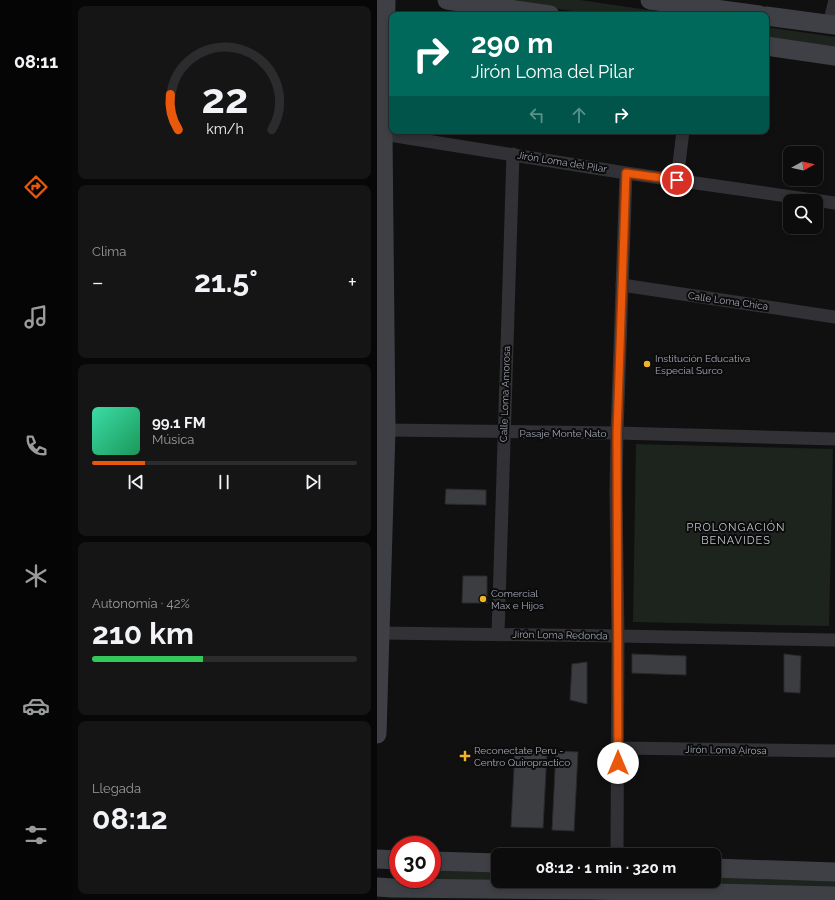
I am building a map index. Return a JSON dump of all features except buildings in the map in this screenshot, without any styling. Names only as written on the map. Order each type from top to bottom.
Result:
[{"type":"street","points":[[377,734],[386,430],[382,390],[383,134],[386,0]]},
{"type":"street","points":[[447,0],[529,12]]},
{"type":"street","points":[[650,0],[700,3],[744,12]]},
{"type":"street","points":[[769,16],[832,25],[835,0]]},
{"type":"street","points":[[769,46],[835,56]]},
{"type":"street","name":"Jirón Loma del Pilar","points":[[383,134],[626,173],[835,203]]},
{"type":"street","points":[[677,180],[683,134]]},
{"type":"street","name":"Calle Loma Amorosa","points":[[498,634],[513,154]]},
{"type":"street","points":[[617,848],[618,636],[616,492],[626,173]]},
{"type":"street","name":"Calle Loma Chica","points":[[622,285],[835,316]]},
{"type":"street","name":"Pasaje Monte Nato","points":[[386,430],[617,433],[835,439]]},
{"type":"street","name":"Jirón Loma Redonda","points":[[380,633],[835,640]]},
{"type":"street","name":"Jirón Loma Airosa","points":[[618,748],[835,751]]},
{"type":"street","points":[[377,859],[389,860]]},
{"type":"street","points":[[441,861],[491,862]]},
{"type":"street","points":[[721,868],[835,872]]},
{"type":"street","points":[[377,887],[607,890],[835,896]]},
{"type":"shaded area","points":[[496,0],[580,0],[662,12],[579,12]]},
{"type":"shaded area","points":[[769,27],[835,37],[835,49],[769,39]]},
{"type":"shaded area","points":[[636,444],[833,449],[829,626],[633,622]]},
{"type":"shaded area","points":[[441,868],[491,870],[491,880],[441,879]]},
{"type":"shaded area","points":[[721,877],[835,880],[835,888],[721,885]]},
{"type":"place","name":"Institución Educativa Especial Surco","points":[[647,364]]},
{"type":"place","name":"Comercial Max e Hijos","points":[[483,599]]},
{"type":"place","name":"Reconectate Peru - Centro Quiropractico","points":[[465,756]]},
{"type":"district","name":"PROLONGACIÓN BENAVIDES","points":[[736,533]]},
{"type":"route","points":[[618,763],[616,492],[626,173],[677,180]]}]
